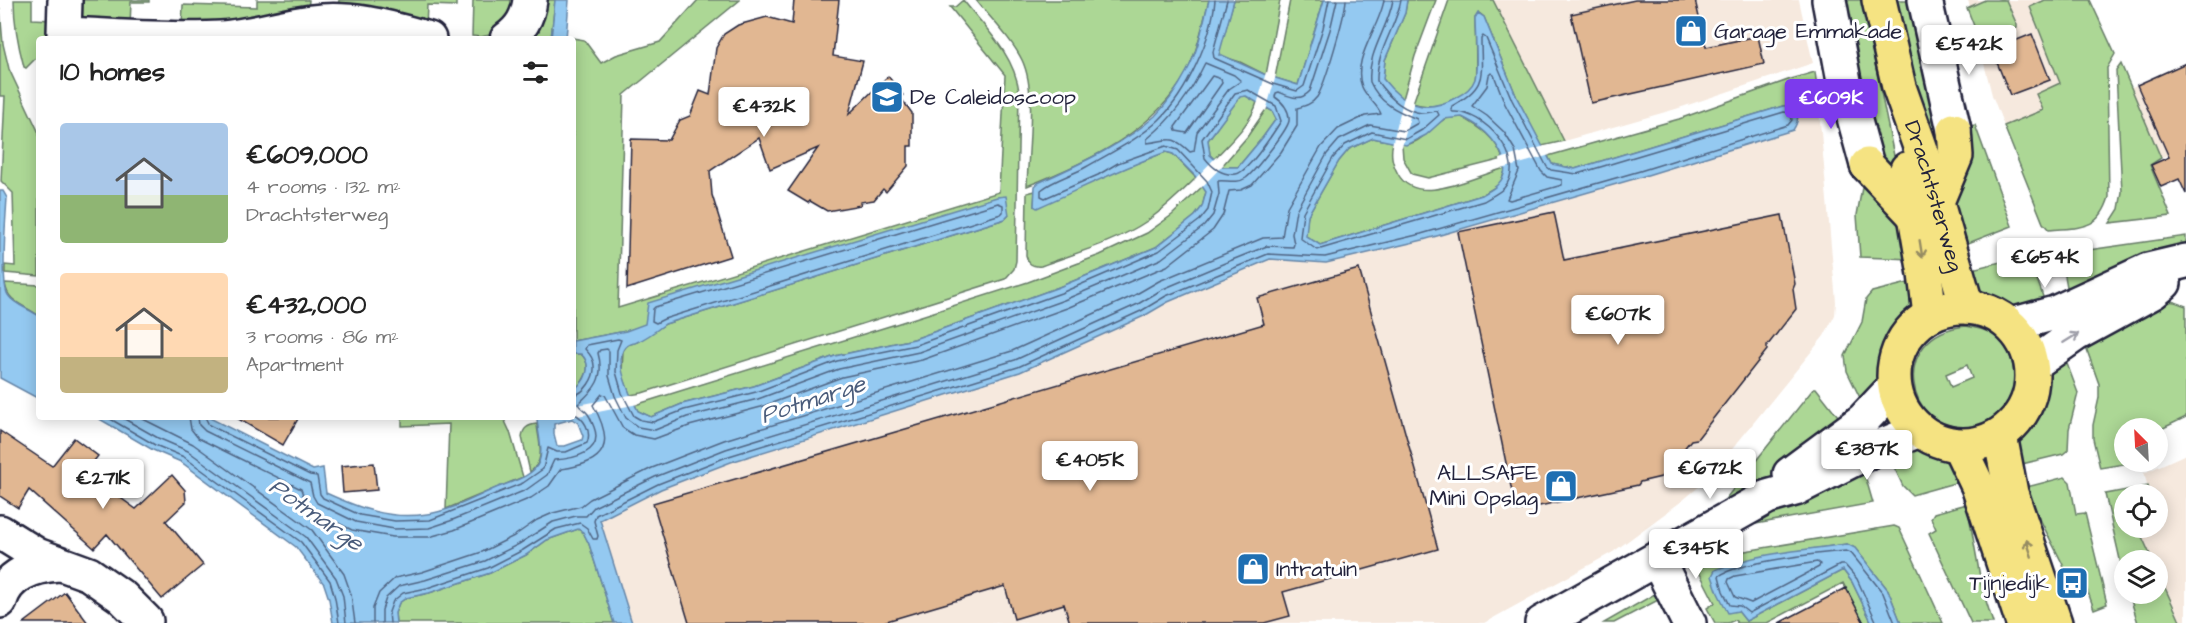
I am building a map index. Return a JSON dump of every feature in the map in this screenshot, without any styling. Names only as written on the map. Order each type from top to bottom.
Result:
[{"type":"main road","name":"Drachtsterweg","points":[[1879,0],[1899,87],[1924,158],[1930,315]]},
{"type":"main road","points":[[1867,165],[1926,210],[1956,156],[1954,130]]},
{"type":"main road","name":"Drachtsterweg","points":[[1926,210],[1967,307]]},
{"type":"main road","points":[[1967,307],[1991,312],[2011,325],[2025,343],[2032,365],[2031,389],[2023,412],[2000,435],[1980,444],[1959,446],[1938,441],[1918,430],[1902,411],[1894,387],[1894,366],[1900,345],[1913,328],[1930,315],[1948,308],[1967,307]]},
{"type":"main road","points":[[2000,435],[2011,493],[2055,623]]},
{"type":"main road","points":[[1959,446],[1978,486],[2023,623]]},
{"type":"street","points":[[65,0],[64,34],[138,36]]},
{"type":"street","points":[[511,36],[526,19],[530,0]]},
{"type":"street","points":[[1829,0],[1844,81],[1867,165]]},
{"type":"street","name":"Drachtsterweg","points":[[1925,0],[1954,130]]},
{"type":"street","points":[[240,36],[313,21],[339,20],[364,22],[418,36]]},
{"type":"street","points":[[2011,325],[2055,313],[2148,270],[2186,262]]},
{"type":"street","points":[[2032,365],[2085,329],[2153,292],[2186,262]]},
{"type":"street","points":[[1767,497],[1787,476],[1863,420],[1894,387]]},
{"type":"street","points":[[1542,623],[1767,497],[1795,489],[1876,448],[1918,430]]},
{"type":"street","points":[[0,532],[37,555],[89,574],[135,608],[146,621]]},
{"type":"street","points":[[1657,559],[1689,623]]},
{"type":"street","points":[[0,601],[11,582],[23,572],[34,567],[58,564]]},
{"type":"shaded area","points":[[1493,0],[1799,0],[1813,63],[1676,109],[1564,141]]},
{"type":"shaded area","points":[[1968,0],[2045,0],[2030,8],[2067,100],[2004,126],[1992,95]]},
{"type":"shaded area","points":[[2186,62],[2186,146],[2161,158],[2130,88]]},
{"type":"shaded area","points":[[1819,110],[1836,302],[1835,315],[1824,336],[1708,479],[1682,501],[1613,552],[1484,623],[632,623],[599,519],[661,489],[731,462],[1020,372],[1144,316],[1168,302],[1271,259],[1326,263],[1423,240],[1793,130],[1798,123],[1798,113]]},
{"type":"shaded area","points":[[2186,454],[2186,623],[2181,623],[2168,594],[2168,550],[2148,550],[2143,538],[2168,538],[2168,484],[2147,484],[2144,473],[2168,472],[2168,462]]},
{"type":"green space","points":[[14,0],[32,0],[32,19],[53,20],[51,36],[36,36],[36,58],[26,68],[20,51]]},
{"type":"green space","points":[[78,0],[149,0],[149,2],[131,2],[130,26],[87,21],[80,13]]},
{"type":"green space","points":[[257,0],[309,0],[308,11],[182,27],[183,5],[257,7]]},
{"type":"green space","points":[[339,0],[456,0],[456,6],[427,5],[426,28],[338,7]]},
{"type":"green space","points":[[473,0],[520,0],[498,33],[472,36]]},
{"type":"green space","points":[[541,0],[555,0],[551,36],[524,36]]},
{"type":"green space","points":[[698,0],[740,0],[624,95],[618,308],[999,192],[1005,75],[950,7],[955,7],[963,0],[1005,53],[1019,91],[1014,269],[1005,279],[630,395],[622,373],[623,351],[627,345],[637,342],[665,324],[1005,219],[1009,215],[626,331],[576,340],[576,39],[584,40],[601,63],[616,55],[660,42]]},
{"type":"green space","points":[[976,0],[1209,0],[1192,62],[1174,92],[1158,110],[1139,127],[1096,155],[1027,186],[1030,104],[1027,73],[1012,44]]},
{"type":"green space","points":[[1234,0],[1280,0],[1266,75],[1240,62],[1218,55]]},
{"type":"green space","points":[[1290,0],[1324,0],[1298,85],[1275,78]]},
{"type":"green space","points":[[1407,0],[1436,0],[1415,56],[1403,99],[1395,94],[1383,79],[1385,60],[1405,13]]},
{"type":"green space","points":[[1449,0],[1493,0],[1564,141],[1542,146],[1517,98],[1484,17],[1479,13],[1475,18],[1476,76],[1471,87],[1457,99],[1439,105],[1413,103]]},
{"type":"green space","points":[[1842,0],[1862,0],[1899,180],[1877,161]]},
{"type":"green space","points":[[1897,0],[1913,0],[1946,145],[1934,162]]},
{"type":"green space","points":[[1985,0],[2006,0],[2017,28],[1981,44],[1967,8]]},
{"type":"green space","points":[[2045,0],[2090,0],[2115,54],[2107,68],[2109,197],[2105,208],[2094,222],[2079,227],[2049,230],[2043,223],[2004,126],[2043,110],[2036,94],[2060,83],[2030,7]]},
{"type":"green space","points":[[0,9],[3,44],[9,69],[36,127],[36,276],[5,273],[5,265],[15,266],[13,193],[1,181],[5,96],[0,96]]},
{"type":"green space","points":[[2121,64],[2161,158],[2150,165],[2171,216],[2110,223],[2119,209],[2122,192],[2116,71]]},
{"type":"green space","points":[[1815,72],[1820,110],[1798,113],[1794,106],[1783,106],[1575,169],[1552,164],[1548,156],[1679,119]]},
{"type":"green space","points":[[1240,96],[1246,96],[1257,102],[1254,110],[1239,133],[1214,159],[1210,155],[1208,140]]},
{"type":"green space","points":[[1267,108],[1272,111],[1276,119],[1263,137],[1238,167],[1223,167],[1222,166],[1247,137]]},
{"type":"green space","points":[[1462,117],[1487,134],[1503,159],[1428,178],[1412,174],[1403,158],[1402,144],[1414,142],[1445,119]]},
{"type":"green space","points":[[1975,125],[2012,226],[1958,247],[1950,214],[1963,127]]},
{"type":"green space","points":[[1373,138],[1393,142],[1392,158],[1398,174],[1407,184],[1419,189],[1448,187],[1506,168],[1500,184],[1482,195],[1320,245],[1305,236],[1308,215],[1339,161],[1349,149]]},
{"type":"green space","points":[[1166,152],[1173,154],[1196,178],[1160,211],[1135,228],[1096,246],[1041,266],[1029,263],[1026,255],[1027,193],[1035,191],[1034,206]]},
{"type":"green space","points":[[1863,182],[1900,214],[1912,259],[1860,257],[1857,215]]},
{"type":"green space","points":[[1203,186],[1206,192],[1202,207],[1195,216],[1156,247],[1059,287],[914,339],[835,356],[754,386],[682,404],[651,417],[638,411],[635,405],[1028,282],[1100,255],[1147,233],[1172,215]]},
{"type":"green space","points":[[2186,236],[2186,243],[2165,249],[2141,264],[2069,298],[2061,254]]},
{"type":"green space","points":[[2013,259],[2027,264],[2032,270],[2046,307],[2028,308],[2010,305],[1993,298],[1978,287],[1972,269]]},
{"type":"green space","points":[[1916,281],[1912,303],[1884,345],[1876,387],[1864,406],[1847,371],[1845,356],[1862,322],[1866,299],[1872,292]]},
{"type":"green space","points":[[5,283],[36,285],[36,314],[13,300]]},
{"type":"green space","points":[[2157,300],[2186,306],[2186,417],[2168,426],[2168,418],[2114,418],[2114,466],[2100,468],[2093,439],[2099,384],[2083,339]]},
{"type":"green space","points":[[1966,326],[1982,330],[1996,337],[2008,353],[2014,371],[2012,391],[2003,408],[1988,421],[1968,427],[1947,425],[1930,415],[1919,400],[1914,382],[1915,363],[1924,346],[1941,333]],"holes":[[[1967,365],[1972,378],[1951,387],[1946,374]]]},
{"type":"green space","points":[[2063,353],[2078,393],[2069,429],[2068,450],[2063,454],[2014,466],[2021,436],[2036,411],[2052,366]]},
{"type":"green space","points":[[576,354],[581,354],[587,363],[587,372],[576,388]]},
{"type":"green space","points":[[1814,388],[1841,420],[1840,427],[1769,480],[1719,507]]},
{"type":"green space","points":[[402,420],[504,420],[523,477],[446,509],[449,424],[402,426]]},
{"type":"green space","points":[[537,424],[540,456],[530,472],[522,437],[526,428]]},
{"type":"green space","points":[[1907,448],[1925,451],[1939,457],[1965,480],[1912,495],[1903,486],[1887,452]]},
{"type":"green space","points":[[1862,465],[1873,503],[1750,525],[1789,499]]},
{"type":"green space","points":[[2065,477],[2070,482],[2076,514],[2085,513],[2107,604],[2094,609],[2084,581],[2072,585],[2027,487]]},
{"type":"green space","points":[[2114,492],[2114,533],[2105,494]]},
{"type":"green space","points":[[1967,504],[1982,588],[1993,623],[1971,623],[1929,533],[1936,529],[1931,518],[1934,513]]},
{"type":"green space","points":[[1894,526],[1899,528],[1943,623],[1901,623],[1888,590],[1855,548],[1847,544],[1790,552],[1731,564],[1738,611],[1746,621],[1843,570],[1852,582],[1872,623],[1864,623],[1843,583],[1767,623],[1737,623],[1735,620],[1728,623],[1715,623],[1707,608],[1715,603],[1697,568],[1739,552]]},
{"type":"green space","points":[[578,529],[583,532],[589,544],[614,623],[396,623],[395,613],[399,603],[406,598],[490,573],[526,555],[547,540]]},
{"type":"green space","points":[[2115,538],[2143,538],[2148,550],[2118,550]]},
{"type":"green space","points":[[1660,591],[1674,618],[1669,621],[1659,604],[1662,602],[1660,599],[1614,623],[1604,623]]},
{"type":"green space","points":[[2168,594],[2181,623],[2138,623],[2132,604],[2168,604]]},
{"type":"water","points":[[555,0],[569,0],[566,36],[551,36]]},
{"type":"water","name":"Potmarge","points":[[1209,0],[1234,0],[1219,55],[1266,75],[1298,85],[1324,0],[1407,0],[1405,13],[1385,60],[1383,79],[1406,100],[1424,106],[1433,106],[1455,98],[1474,82],[1475,18],[1478,13],[1484,17],[1517,98],[1552,164],[1575,169],[1783,106],[1794,106],[1797,121],[1793,130],[1423,240],[1326,263],[1270,259],[1168,302],[1144,316],[1020,372],[731,462],[661,489],[600,520],[632,623],[614,623],[589,544],[583,532],[578,529],[547,540],[526,555],[490,573],[406,598],[399,603],[395,613],[396,623],[333,623],[324,584],[296,547],[181,462],[153,450],[101,420],[214,420],[313,470],[323,468],[326,493],[362,508],[387,514],[413,515],[454,507],[532,472],[540,457],[537,420],[568,420],[554,424],[557,446],[565,446],[582,440],[583,436],[578,423],[574,420],[576,420],[576,387],[584,378],[587,363],[581,354],[576,354],[576,340],[626,331],[645,324],[648,303],[1006,196],[1009,215],[1005,219],[665,324],[636,343],[629,344],[621,358],[624,378],[638,411],[651,417],[682,404],[754,386],[835,356],[914,339],[1059,287],[1156,247],[1195,216],[1202,207],[1206,192],[1195,176],[1173,154],[1166,152],[1037,208],[1034,206],[1035,186],[1114,145],[1155,116],[1177,89],[1198,45]],"holes":[[[1246,96],[1272,111],[1276,119],[1238,167],[1223,167],[1210,155],[1208,140],[1240,97]],[[1462,117],[1479,127],[1491,138],[1501,153],[1505,169],[1503,177],[1495,187],[1482,195],[1320,245],[1306,236],[1308,215],[1339,161],[1349,149],[1373,138],[1406,145],[1426,135],[1444,119]]]},
{"type":"water","points":[[0,191],[3,191],[7,198],[4,249],[6,288],[14,302],[36,314],[36,397],[0,378]]},
{"type":"water","points":[[1847,544],[1855,548],[1888,590],[1901,623],[1872,623],[1852,582],[1843,570],[1746,621],[1738,611],[1728,613],[1712,576],[1715,570],[1747,560]]},
{"type":"pier","points":[[1266,72],[1276,75],[1266,111],[1257,105]]},
{"type":"pier","points":[[1404,97],[1414,101],[1402,147],[1392,145]]},
{"type":"pier","points":[[1545,146],[1550,155],[1502,169],[1500,159]]},
{"type":"pier","points":[[1216,157],[1224,164],[1201,188],[1194,180]]},
{"type":"pier","points":[[630,395],[633,395],[638,404],[576,416],[576,405]]},
{"type":"building","points":[[794,0],[839,0],[833,56],[863,61],[849,114],[888,76],[903,95],[900,97],[912,113],[912,146],[908,146],[908,166],[886,192],[883,189],[874,200],[860,202],[861,205],[827,211],[788,191],[818,148],[770,169],[759,138],[710,171],[712,195],[731,256],[627,289],[631,139],[669,140],[680,120],[690,116],[700,91],[710,95],[716,48],[724,34],[738,25],[767,17],[792,24]]},
{"type":"building","points":[[1635,0],[1695,0],[1706,47],[1758,36],[1764,64],[1591,103],[1571,14]]},
{"type":"building","points":[[2032,34],[2050,80],[2010,95],[1992,50]]},
{"type":"building","points":[[2186,63],[2186,194],[2179,179],[2161,187],[2151,165],[2169,157],[2137,85]]},
{"type":"building","points":[[1554,212],[1564,260],[1782,215],[1795,284],[1793,289],[1796,309],[1697,439],[1691,440],[1661,477],[1640,482],[1638,485],[1516,511],[1458,232]]},
{"type":"building","points":[[1359,269],[1438,549],[1283,592],[1290,616],[1264,623],[1070,623],[1064,604],[1014,619],[1005,586],[880,623],[689,623],[653,503],[1264,324],[1257,298]]},
{"type":"building","points":[[240,420],[297,420],[283,445]]},
{"type":"building","points":[[0,431],[52,466],[74,438],[98,456],[87,470],[136,509],[172,475],[185,490],[186,502],[166,521],[203,565],[162,599],[107,534],[94,548],[29,490],[18,508],[0,496]]},
{"type":"building","points":[[374,463],[377,490],[343,493],[341,466]]},
{"type":"building","points":[[1846,588],[1864,623],[1779,623]]},
{"type":"building","points":[[65,592],[88,623],[24,623]]},
{"type":"place","name":"Garage Emmakade","points":[[1691,31]]},
{"type":"place","name":"De Caleidoscoop","points":[[887,97]]},
{"type":"place","name":"ALLSAFE Mini Opslag","points":[[1561,486]]},
{"type":"place","name":"Intratuin","points":[[1253,569]]},
{"type":"place","name":"Tijnjedijk","points":[[2072,583]]}]
